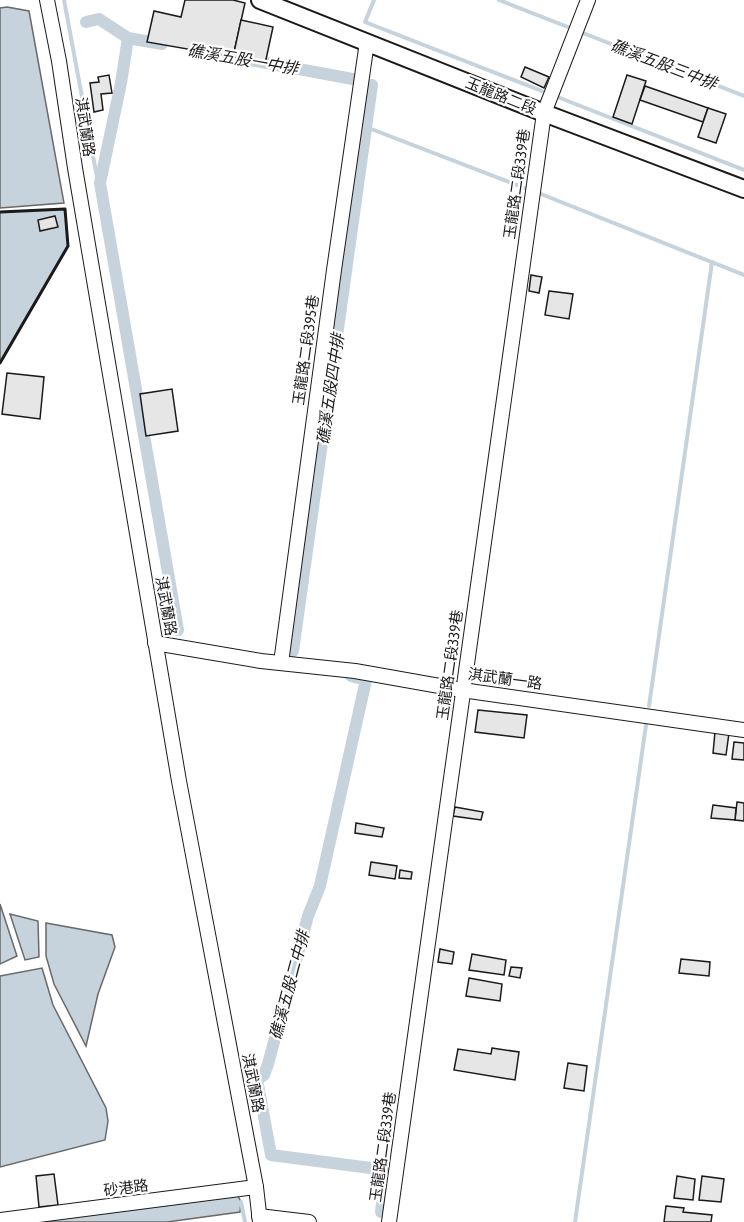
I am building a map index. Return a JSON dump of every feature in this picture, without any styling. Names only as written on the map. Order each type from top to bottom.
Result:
[{"type":"main road","name":"玉龍路二段","points":[[260,0],[544,113],[744,189]]},
{"type":"street","name":"淇武蘭路","points":[[47,0],[179,781],[260,1219]]},
{"type":"street","name":"玉龍路二段339巷","points":[[389,1222],[544,113],[588,0]]},
{"type":"street","name":"玉龍路二段395巷","points":[[280,663],[368,42]]},
{"type":"street","name":"淇武蘭一路","points":[[155,643],[280,663],[355,670],[462,690],[744,730]]},
{"type":"street","name":"砂港路","points":[[0,1220],[256,1188]]},
{"type":"street","points":[[260,1219],[309,1222]]},
{"type":"shaded area","points":[[0,8],[29,11],[64,203],[0,208]]},
{"type":"shaded area","points":[[65,209],[68,246],[0,363],[0,212]]},
{"type":"shaded area","points":[[0,904],[17,956],[0,964]]},
{"type":"shaded area","points":[[10,914],[38,921],[39,957],[25,960]]},
{"type":"shaded area","points":[[46,923],[112,935],[115,947],[98,994],[86,1046],[54,984],[46,956]]},
{"type":"shaded area","points":[[42,968],[53,1005],[106,1108],[108,1121],[105,1140],[0,1167],[0,976]]},
{"type":"shaded area","points":[[238,1196],[241,1202],[240,1212],[167,1222],[31,1222]]},
{"type":"building","points":[[185,0],[233,0],[245,3],[233,57],[147,42],[154,11],[181,17]]},
{"type":"building","points":[[241,20],[273,27],[265,64],[233,57]]},
{"type":"building","points":[[525,67],[549,77],[544,88],[521,77]]},
{"type":"building","points":[[109,75],[112,93],[101,94],[103,110],[94,112],[90,83],[99,82],[98,77]]},
{"type":"building","points":[[627,75],[646,81],[632,124],[613,117]]},
{"type":"building","points":[[645,86],[708,108],[703,122],[640,100]]},
{"type":"building","points":[[708,108],[726,114],[716,143],[698,137]]},
{"type":"building","points":[[55,216],[58,227],[40,231],[38,220]]},
{"type":"building","points":[[531,275],[542,277],[539,293],[529,291]]},
{"type":"building","points":[[549,291],[573,294],[569,319],[545,315]]},
{"type":"building","points":[[7,373],[44,377],[40,419],[2,414]]},
{"type":"building","points":[[172,389],[178,431],[146,436],[140,394]]},
{"type":"building","points":[[478,710],[527,715],[524,738],[475,732]]},
{"type":"building","points":[[715,732],[729,733],[726,755],[713,753]]},
{"type":"building","points":[[734,742],[744,743],[744,760],[732,759]]},
{"type":"building","points":[[737,802],[744,803],[744,821],[735,820]]},
{"type":"building","points":[[713,805],[736,808],[735,820],[711,818]]},
{"type":"building","points":[[455,807],[483,812],[481,820],[453,816]]},
{"type":"building","points":[[356,823],[384,828],[382,837],[355,833]]},
{"type":"building","points":[[371,862],[397,866],[395,879],[369,875]]},
{"type":"building","points":[[400,870],[412,872],[411,879],[399,878]]},
{"type":"building","points":[[440,949],[454,952],[452,964],[438,962]]},
{"type":"building","points":[[472,954],[506,960],[504,975],[469,970]]},
{"type":"building","points":[[681,959],[710,962],[709,976],[679,973]]},
{"type":"building","points":[[511,967],[522,968],[520,978],[509,976]]},
{"type":"building","points":[[469,978],[502,984],[500,1001],[466,996]]},
{"type":"building","points":[[492,1048],[519,1052],[515,1080],[454,1070],[458,1049],[491,1054]]},
{"type":"building","points":[[568,1063],[587,1066],[584,1091],[564,1088]]},
{"type":"building","points":[[54,1174],[58,1205],[39,1207],[36,1176]]},
{"type":"building","points":[[677,1176],[695,1179],[693,1200],[674,1198]]},
{"type":"building","points":[[702,1176],[724,1179],[721,1202],[699,1200]]},
{"type":"building","points":[[666,1206],[684,1208],[683,1212],[712,1215],[711,1222],[664,1222]]},
{"type":"waterway","points":[[64,0],[96,172],[100,183]]},
{"type":"waterway","points":[[374,0],[365,22],[542,91]]},
{"type":"waterway","name":"礁溪五股三中排","points":[[499,0],[573,29]]},
{"type":"waterway","points":[[86,22],[99,19],[128,38],[162,44]]},
{"type":"waterway","name":"礁溪五股三中排","points":[[583,33],[744,96]]},
{"type":"waterway","points":[[128,38],[100,183],[178,630]]},
{"type":"waterway","name":"礁溪五股一中排","points":[[250,60],[358,80]]},
{"type":"waterway","name":"礁溪五股四中排","points":[[293,651],[371,85]]},
{"type":"waterway","points":[[560,98],[744,170]]},
{"type":"waterway","name":"礁溪五股一中排","points":[[366,127],[527,189]]},
{"type":"waterway","name":"礁溪五股一中排","points":[[541,194],[744,275]]},
{"type":"waterway","points":[[649,706],[712,262]]},
{"type":"waterway","name":"礁溪五股二中排","points":[[351,676],[366,680],[320,886],[308,916],[268,1064],[264,1075],[257,1079],[271,1155],[386,1170],[381,1212]]},
{"type":"waterway","points":[[575,1222],[646,725]]},
{"type":"waterway","points":[[241,1202],[245,1222]]},
{"type":"wall","points":[[0,212],[65,209],[68,246],[0,363]]}]
